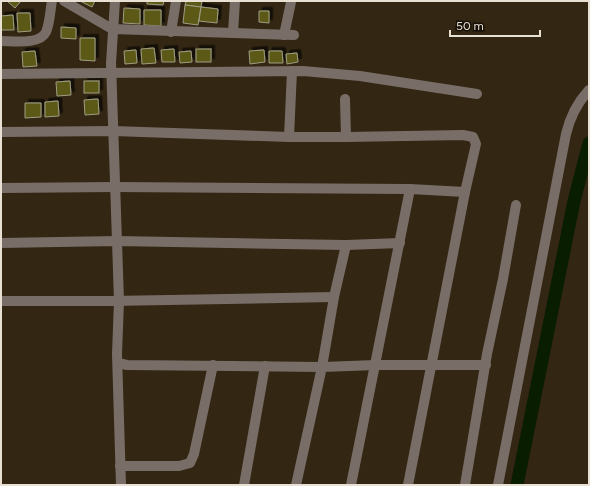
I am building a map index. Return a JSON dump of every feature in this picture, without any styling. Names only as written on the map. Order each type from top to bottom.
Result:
[{"type":"street","points":[[1,41],[31,41],[38,40],[43,37],[48,25],[52,1]]},
{"type":"street","points":[[64,1],[112,29],[289,35],[291,2]]},
{"type":"street","points":[[115,1],[112,29],[111,73],[119,301],[118,364],[121,485]]},
{"type":"street","points":[[171,32],[176,1]]},
{"type":"street","points":[[233,33],[235,1]]},
{"type":"street","points":[[289,137],[292,71]]},
{"type":"street","points":[[1,74],[292,71],[360,76],[477,94]]},
{"type":"street","points":[[498,485],[566,134],[574,109],[589,90]]},
{"type":"street","points":[[345,99],[346,137]]},
{"type":"street","points":[[1,132],[113,131],[289,137],[463,135],[473,137],[476,144],[465,192],[408,485]]},
{"type":"street","points":[[1,188],[115,187],[410,189],[465,192]]},
{"type":"street","points":[[351,485],[410,189]]},
{"type":"street","points":[[465,485],[516,205]]},
{"type":"street","points":[[1,243],[117,240],[346,245],[400,243]]},
{"type":"street","points":[[296,485],[322,367],[334,297],[346,245]]},
{"type":"street","points":[[1,301],[119,301],[334,297]]},
{"type":"street","points":[[118,364],[322,367],[376,365],[486,365]]},
{"type":"street","points":[[120,466],[179,466],[190,463],[194,454],[213,365]]},
{"type":"street","points":[[244,485],[266,366]]},
{"type":"building","points":[[7,1],[21,1],[15,8]]},
{"type":"building","points":[[80,1],[95,1],[92,7]]},
{"type":"building","points":[[147,1],[164,1],[163,5],[147,4]]},
{"type":"building","points":[[186,1],[202,1],[201,7],[185,5]]},
{"type":"building","points":[[185,5],[201,7],[198,25],[183,23]]},
{"type":"building","points":[[201,7],[218,9],[217,23],[199,21]]},
{"type":"building","points":[[124,8],[140,9],[140,24],[123,23]]},
{"type":"building","points":[[144,10],[161,10],[161,26],[144,25]]},
{"type":"building","points":[[259,11],[269,11],[269,23],[259,22]]},
{"type":"building","points":[[17,13],[30,13],[31,31],[18,32]]},
{"type":"building","points":[[13,15],[14,30],[1,30],[1,16]]},
{"type":"building","points":[[61,27],[76,28],[76,39],[61,38]]},
{"type":"building","points":[[80,38],[95,38],[95,61],[80,60]]},
{"type":"building","points":[[154,48],[156,63],[142,64],[141,49]]},
{"type":"building","points":[[174,49],[175,62],[162,62],[161,50]]},
{"type":"building","points":[[196,49],[211,49],[211,62],[196,62]]},
{"type":"building","points":[[136,50],[137,63],[125,64],[124,51]]},
{"type":"building","points":[[264,50],[265,62],[250,64],[249,51]]},
{"type":"building","points":[[35,51],[37,66],[23,67],[22,52]]},
{"type":"building","points":[[191,51],[192,62],[180,63],[179,52]]},
{"type":"building","points":[[269,51],[282,51],[283,63],[269,63]]},
{"type":"building","points":[[297,53],[298,62],[287,64],[286,54]]},
{"type":"building","points":[[70,81],[71,95],[57,96],[56,82]]},
{"type":"building","points":[[84,81],[99,81],[99,93],[84,93]]},
{"type":"building","points":[[98,99],[99,114],[85,115],[84,100]]},
{"type":"building","points":[[58,101],[59,116],[45,117],[45,102]]},
{"type":"building","points":[[25,103],[41,103],[41,117],[25,118]]},
{"type":"waterway","points":[[517,485],[574,201],[589,143]]}]
